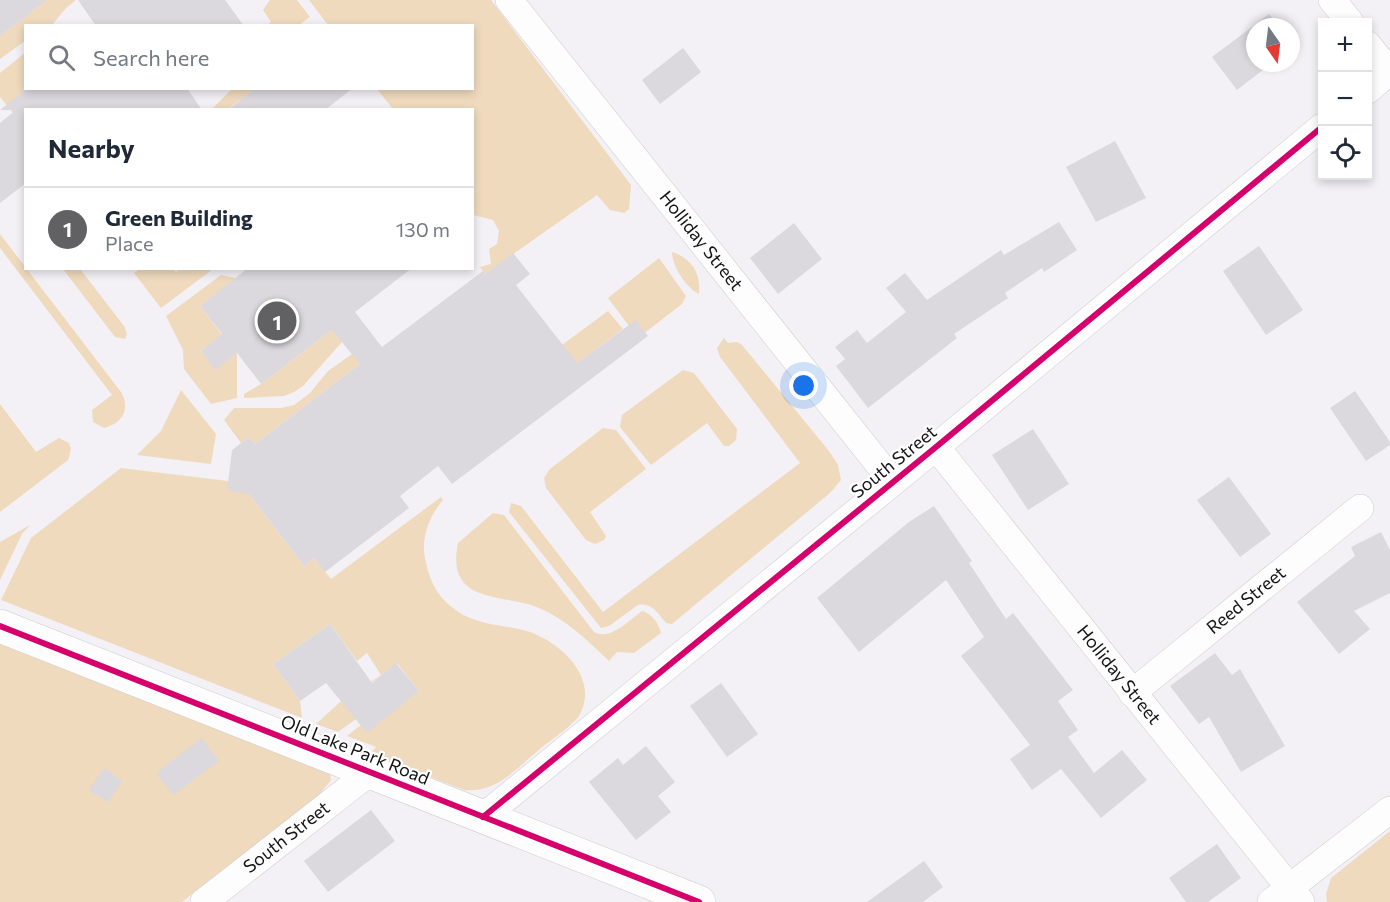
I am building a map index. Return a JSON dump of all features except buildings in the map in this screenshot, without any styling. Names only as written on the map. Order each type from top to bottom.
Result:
[{"type":"street","name":"Holliday Street","points":[[509,0],[893,482]]},
{"type":"street","points":[[1332,0],[1347,18]]},
{"type":"street","points":[[1372,50],[1390,72],[1372,87]]},
{"type":"street","name":"South Street","points":[[483,817],[1318,131]]},
{"type":"street","name":"Holliday Street","points":[[936,447],[1131,693],[1287,897]]},
{"type":"street","name":"Reed Street","points":[[1131,693],[1360,508]]},
{"type":"street","name":"Old Lake Park Road","points":[[0,626],[698,902]]},
{"type":"street","name":"South Street","points":[[204,902],[370,772]]},
{"type":"street","points":[[1287,897],[1390,810]]},
{"type":"shaded area","points":[[47,0],[76,0],[53,24],[24,24],[24,42],[0,59],[0,36]]},
{"type":"shaded area","points":[[270,0],[297,0],[310,17],[300,24],[268,24],[271,22],[263,10]]},
{"type":"shaded area","points":[[309,0],[491,0],[631,185],[629,209],[624,213],[610,210],[597,195],[485,274],[480,267],[491,264],[489,249],[497,244],[499,231],[493,220],[474,215],[474,108],[392,108],[378,90],[474,90],[474,24],[327,24]]},
{"type":"shaded area","points":[[24,54],[24,90],[27,90],[16,98],[24,127],[0,97],[0,73]]},
{"type":"shaded area","points":[[231,90],[254,90],[229,108],[213,108]]},
{"type":"shaded area","points":[[0,234],[24,265],[24,270],[28,270],[121,392],[125,410],[116,423],[104,428],[93,422],[92,410],[112,395],[0,248]]},
{"type":"shaded area","points":[[672,252],[685,258],[694,268],[697,274],[699,294],[689,287],[681,276],[674,264]]},
{"type":"shaded area","points":[[659,258],[686,296],[682,304],[638,338],[608,298]]},
{"type":"shaded area","points":[[64,270],[81,270],[124,326],[127,334],[125,339],[115,337]]},
{"type":"shaded area","points":[[138,270],[174,270],[176,272],[179,270],[212,270],[161,308],[134,273]]},
{"type":"shaded area","points":[[221,275],[236,278],[200,306],[222,335],[201,351],[215,369],[237,353],[237,398],[211,404],[184,369],[183,350],[166,316]]},
{"type":"shaded area","points":[[608,311],[623,329],[471,443],[547,356]]},
{"type":"shaded area","points":[[336,327],[342,342],[303,386],[284,396],[244,398],[244,394],[261,384]]},
{"type":"shaded area","points":[[724,338],[728,343],[737,342],[742,345],[829,451],[838,465],[841,480],[830,493],[672,624],[666,623],[647,605],[638,605],[609,626],[601,628],[509,512],[511,503],[521,506],[603,612],[800,463],[720,357],[717,348]]},
{"type":"shaded area","points":[[352,354],[364,361],[255,444],[249,437],[241,443],[224,420],[234,408],[281,408],[294,405],[310,393],[328,371]]},
{"type":"shaded area","points":[[683,370],[694,373],[737,429],[736,440],[729,446],[724,446],[707,423],[651,465],[620,427],[622,415]]},
{"type":"shaded area","points":[[181,390],[216,434],[211,464],[137,455],[161,431]]},
{"type":"shaded area","points":[[0,404],[36,452],[59,438],[69,443],[71,449],[68,460],[0,512]]},
{"type":"shaded area","points":[[603,428],[616,430],[646,469],[590,512],[606,536],[604,540],[595,544],[586,540],[546,488],[544,478],[550,469]]},
{"type":"shaded area","points":[[121,468],[228,481],[249,494],[304,566],[314,558],[331,579],[441,497],[443,500],[429,522],[424,546],[424,554],[433,584],[451,607],[465,616],[482,622],[527,631],[563,652],[580,673],[584,686],[585,699],[579,716],[506,778],[487,788],[464,790],[370,754],[376,747],[347,736],[361,725],[367,732],[419,691],[397,663],[344,704],[356,719],[338,732],[316,724],[340,702],[381,675],[367,653],[357,661],[330,624],[273,664],[300,701],[302,718],[1,600],[31,538]]},
{"type":"shaded area","points":[[493,513],[504,515],[594,632],[607,634],[613,632],[642,611],[654,619],[661,633],[634,653],[617,652],[609,661],[559,618],[525,603],[481,594],[469,587],[460,578],[456,563],[458,543]]},
{"type":"shaded area","points":[[30,525],[22,534],[0,580],[0,542]]},
{"type":"shaded area","points":[[0,641],[330,774],[331,780],[316,799],[182,902],[0,902]]},
{"type":"shaded area","points":[[1390,831],[1390,902],[1327,902],[1326,894],[1331,878]]},
{"type":"cycle path","points":[[483,817],[936,447],[1318,130]]},
{"type":"cycle path","points":[[0,626],[699,902]]},
{"type":"place","name":"Green Building","points":[[277,321]]}]
